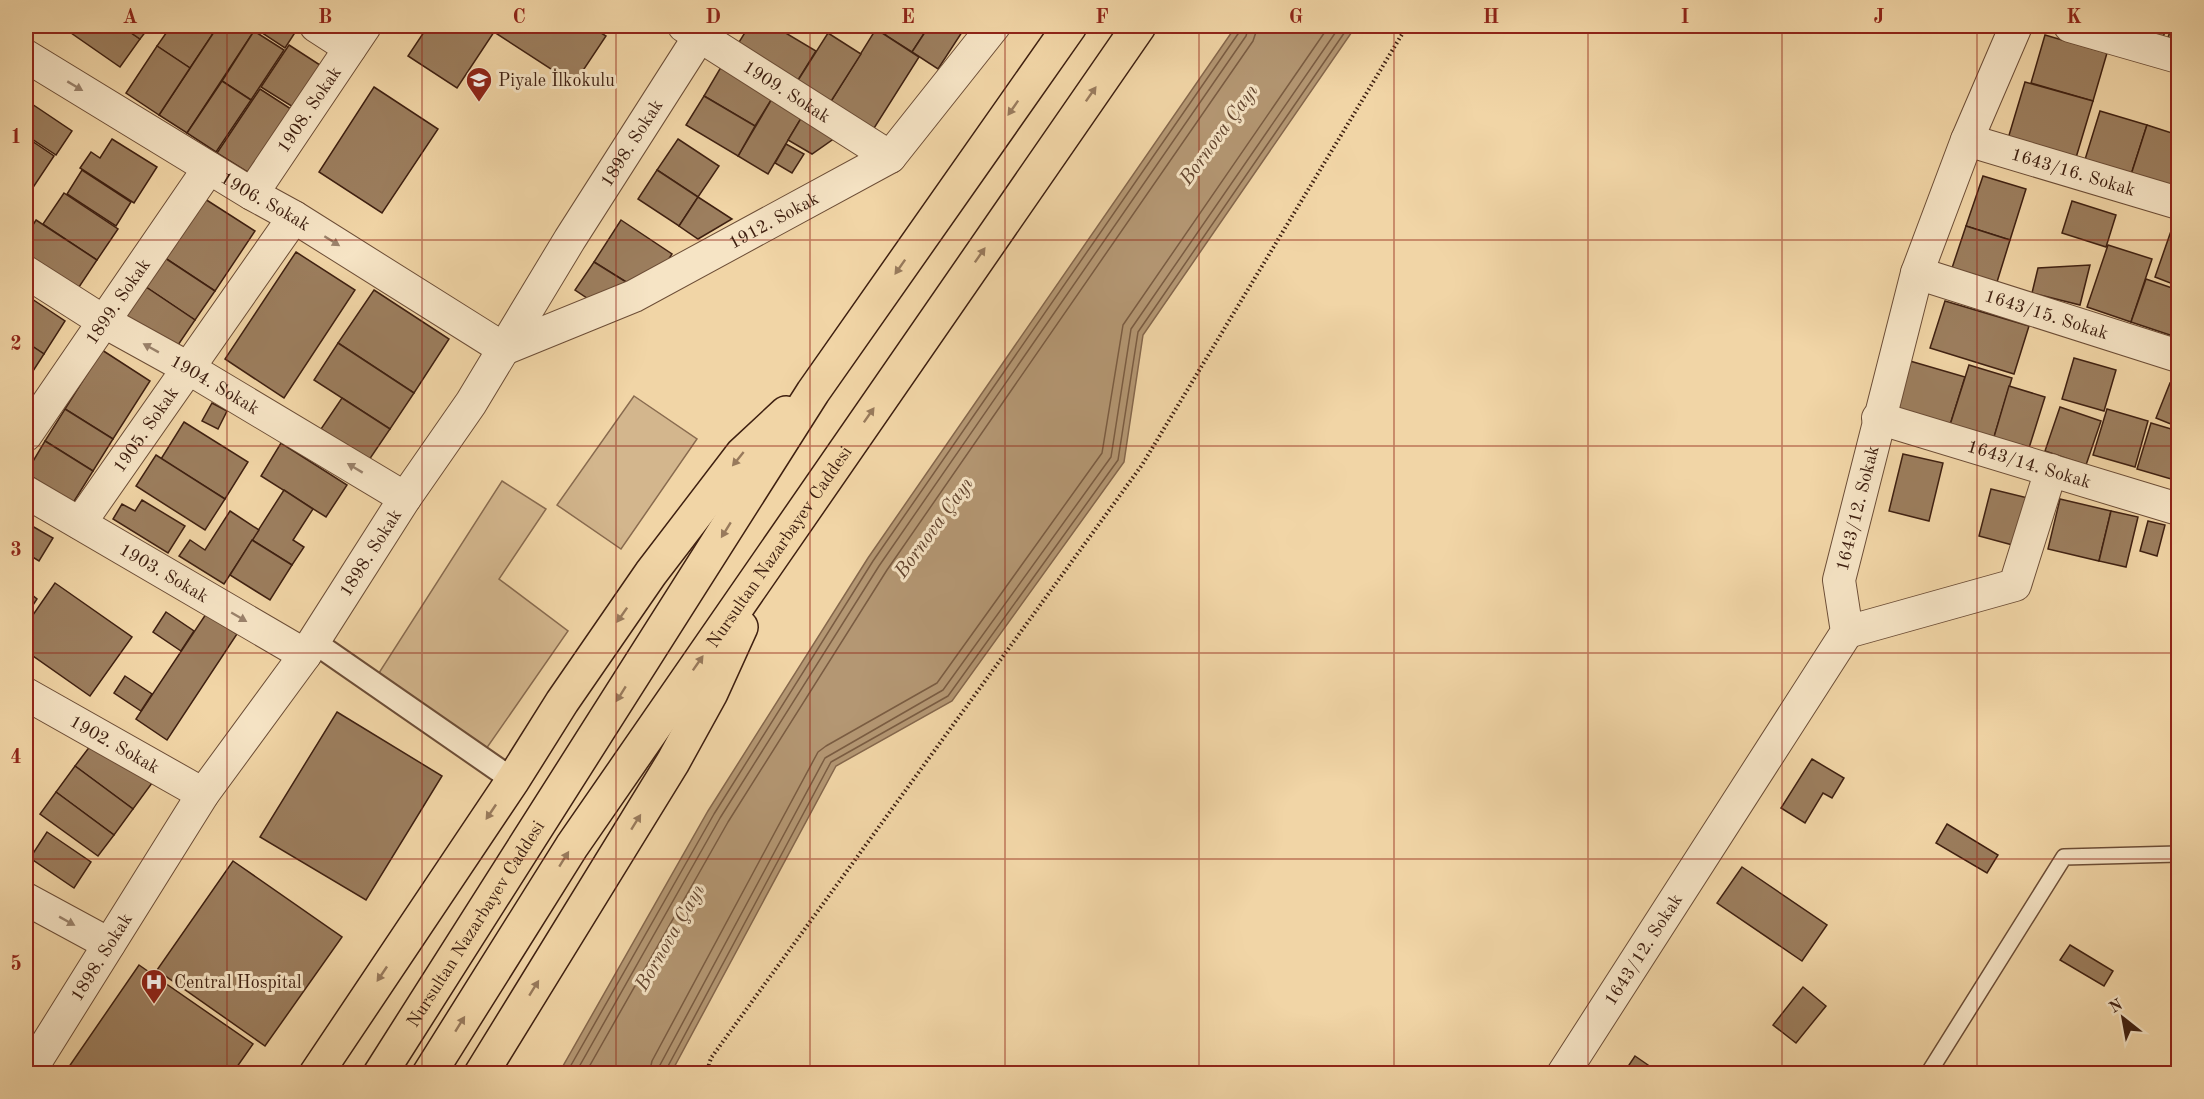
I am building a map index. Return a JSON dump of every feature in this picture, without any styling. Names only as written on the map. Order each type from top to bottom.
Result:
[{"type":"main road","name":"Nursultan Nazarbayev Caddesi","points":[[380,1074],[813,392],[1070,26]]},
{"type":"main road","name":"Nursultan Nazarbayev Caddesi","points":[[429,1074],[572,846],[1139,26]]},
{"type":"main road","points":[[316,1074],[513,780],[562,702],[651,573],[742,454],[776,421],[813,392]]},
{"type":"main road","points":[[481,1074],[674,762],[711,693],[776,549]]},
{"type":"street","points":[[316,26],[358,37]]},
{"type":"street","name":"1912. Sokak","points":[[504,349],[634,296],[890,157],[994,26]]},
{"type":"street","name":"1643/12. Sokak","points":[[1563,1074],[1847,632],[1839,580],[1878,418],[1917,273],[1967,140],[2016,26]]},
{"type":"street","points":[[2070,26],[2178,57]]},
{"type":"street","name":"1909. Sokak","points":[[697,29],[890,157]]},
{"type":"street","name":"1898. Sokak","points":[[28,1074],[203,794],[309,649],[405,498],[471,403],[697,29]]},
{"type":"street","name":"1908. Sokak","points":[[252,194],[358,37]]},
{"type":"street","name":"1906. Sokak","points":[[26,56],[252,194],[294,217],[504,349]]},
{"type":"street","name":"1643/16. Sokak","points":[[1967,140],[2178,203]]},
{"type":"street","name":"1899. Sokak","points":[[26,435],[209,168]]},
{"type":"street","name":"1905. Sokak","points":[[80,523],[294,217]]},
{"type":"street","name":"1904. Sokak","points":[[26,272],[103,321],[188,368],[405,498]]},
{"type":"street","name":"1643/15. Sokak","points":[[1917,273],[2178,356]]},
{"type":"street","name":"1643/14. Sokak","points":[[1878,418],[2178,509]]},
{"type":"street","points":[[1847,632],[2015,585],[2052,470]]},
{"type":"street","name":"1903. Sokak","points":[[26,492],[309,649]]},
{"type":"street","points":[[309,649],[513,780]]},
{"type":"street","name":"1902. Sokak","points":[[26,694],[203,794]]},
{"type":"street","points":[[26,899],[109,944]]},
{"type":"lane","points":[[1928,1074],[2064,857],[2178,854]]},
{"type":"path","points":[[706,1074],[711,1058],[1142,465],[1407,26]]},
{"type":"shaded area","points":[[634,396],[697,439],[621,549],[557,505]]},
{"type":"shaded area","points":[[502,481],[546,509],[499,579],[568,631],[486,749],[377,676]]},
{"type":"water","name":"Bornova Çayı","points":[[1236,26],[1356,26],[1143,335],[1124,462],[952,701],[836,766],[671,1073],[559,1073],[708,811],[868,558]]},
{"type":"building","points":[[61,26],[121,26],[140,39],[120,67]]},
{"type":"building","points":[[121,26],[150,26],[140,39]]},
{"type":"building","points":[[171,26],[218,26],[190,68],[157,46]]},
{"type":"building","points":[[218,26],[246,26],[254,31],[187,133],[159,115]]},
{"type":"building","points":[[259,26],[287,26],[296,31],[285,48],[256,29]]},
{"type":"building","points":[[428,26],[498,26],[457,88],[408,56]]},
{"type":"building","points":[[498,26],[590,26],[606,36],[574,84],[494,32]]},
{"type":"building","points":[[749,26],[774,26],[816,51],[795,85],[736,47]]},
{"type":"building","points":[[870,26],[891,26],[885,35]]},
{"type":"building","points":[[891,26],[929,26],[912,52],[885,35]]},
{"type":"building","points":[[929,26],[966,26],[938,69],[912,52]]},
{"type":"building","points":[[2116,26],[2167,26],[2161,43]]},
{"type":"building","points":[[2172,26],[2178,26],[2178,47],[2166,43]]},
{"type":"building","points":[[876,29],[919,57],[871,133],[828,106]]},
{"type":"building","points":[[254,31],[284,50],[251,100],[222,81]]},
{"type":"building","points":[[828,33],[861,54],[828,106],[795,85]]},
{"type":"building","points":[[2045,35],[2107,53],[2093,101],[2031,83]]},
{"type":"building","points":[[289,45],[320,65],[293,107],[261,87]]},
{"type":"building","points":[[157,46],[190,68],[159,115],[126,93]]},
{"type":"building","points":[[724,62],[776,92],[755,126],[704,96]]},
{"type":"building","points":[[222,81],[251,100],[216,152],[187,133]]},
{"type":"building","points":[[2025,82],[2093,101],[2075,161],[2007,142]]},
{"type":"building","points":[[374,87],[438,129],[382,213],[319,172]]},
{"type":"building","points":[[260,89],[291,109],[249,173],[217,153]]},
{"type":"building","points":[[776,92],[806,110],[768,174],[738,156]]},
{"type":"building","points":[[704,96],[755,126],[738,156],[686,125]]},
{"type":"building","points":[[26,100],[72,131],[56,155],[26,135]]},
{"type":"building","points":[[806,110],[842,133],[812,154],[788,140]]},
{"type":"building","points":[[2100,111],[2147,125],[2129,181],[2083,166]]},
{"type":"building","points":[[2147,125],[2178,135],[2178,161],[2168,193],[2129,181]]},
{"type":"building","points":[[26,137],[54,156],[26,198]]},
{"type":"building","points":[[112,139],[157,167],[134,203],[80,168],[91,152],[100,158]]},
{"type":"building","points":[[678,139],[719,166],[698,197],[657,170]]},
{"type":"building","points":[[786,144],[804,154],[792,173],[775,163]]},
{"type":"building","points":[[82,170],[131,202],[116,226],[67,194]]},
{"type":"building","points":[[657,170],[698,197],[679,226],[638,199]]},
{"type":"building","points":[[1983,176],[2026,189],[2010,240],[1966,226]]},
{"type":"building","points":[[64,193],[118,229],[97,260],[43,224]]},
{"type":"building","points":[[698,197],[732,219],[698,239],[679,226]]},
{"type":"building","points":[[205,199],[255,231],[215,291],[165,258]]},
{"type":"building","points":[[2072,201],[2116,215],[2106,247],[2062,233]]},
{"type":"building","points":[[36,220],[97,260],[75,293],[26,261],[26,236]]},
{"type":"building","points":[[621,220],[672,254],[660,272],[631,285],[594,262]]},
{"type":"building","points":[[1966,226],[2010,240],[1997,282],[1952,268]]},
{"type":"building","points":[[2171,231],[2178,234],[2178,286],[2155,277]]},
{"type":"building","points":[[2108,245],[2152,259],[2131,322],[2087,307]]},
{"type":"building","points":[[296,252],[355,290],[284,398],[225,359]]},
{"type":"building","points":[[165,258],[215,291],[195,320],[146,287]]},
{"type":"building","points":[[594,262],[631,285],[599,306],[575,290]]},
{"type":"building","points":[[2090,265],[2080,305],[2032,293],[2038,268]]},
{"type":"building","points":[[2146,279],[2178,290],[2176,337],[2131,322]]},
{"type":"building","points":[[146,287],[195,320],[174,351],[125,318]]},
{"type":"building","points":[[374,290],[449,339],[414,393],[338,343]]},
{"type":"building","points":[[26,295],[65,321],[44,354],[26,342]]},
{"type":"building","points":[[1945,301],[2029,326],[2014,374],[1930,348]]},
{"type":"building","points":[[26,342],[44,354],[26,382]]},
{"type":"building","points":[[338,343],[414,393],[390,429],[314,380]]},
{"type":"building","points":[[102,350],[150,381],[113,439],[65,409]]},
{"type":"building","points":[[2074,358],[2116,370],[2104,411],[2062,399]]},
{"type":"building","points":[[1910,361],[1965,377],[1950,425],[1896,408]]},
{"type":"building","points":[[1969,365],[2012,378],[1994,437],[1950,425]]},
{"type":"building","points":[[2170,383],[2178,386],[2178,427],[2156,418]]},
{"type":"building","points":[[2009,386],[2045,397],[2029,448],[1994,437]]},
{"type":"building","points":[[342,398],[390,429],[369,460],[321,429]]},
{"type":"building","points":[[212,403],[227,411],[218,429],[202,421]]},
{"type":"building","points":[[2060,407],[2101,421],[2086,465],[2045,451]]},
{"type":"building","points":[[65,409],[113,439],[93,471],[45,441]]},
{"type":"building","points":[[2107,409],[2148,421],[2135,467],[2093,455]]},
{"type":"building","points":[[184,422],[248,462],[225,499],[161,459]]},
{"type":"building","points":[[2151,423],[2178,431],[2178,481],[2137,469]]},
{"type":"building","points":[[45,441],[93,471],[73,503],[26,473]]},
{"type":"building","points":[[281,443],[347,485],[326,517],[261,476]]},
{"type":"building","points":[[1903,454],[1943,463],[1929,521],[1889,511]]},
{"type":"building","points":[[156,455],[225,499],[205,530],[136,486]]},
{"type":"building","points":[[1991,489],[2032,499],[2020,547],[1979,536]]},
{"type":"building","points":[[284,490],[313,509],[293,540],[304,547],[292,565],[252,540]]},
{"type":"building","points":[[2060,499],[2111,511],[2099,561],[2048,549]]},
{"type":"building","points":[[142,500],[185,526],[168,553],[113,519],[122,504],[135,511]]},
{"type":"building","points":[[230,511],[259,530],[224,584],[179,556],[190,540],[205,550]]},
{"type":"building","points":[[2111,511],[2138,517],[2126,567],[2099,561]]},
{"type":"building","points":[[2148,521],[2165,525],[2157,556],[2140,551]]},
{"type":"building","points":[[32,526],[53,538],[39,561],[26,553],[26,537]]},
{"type":"building","points":[[252,540],[292,565],[270,600],[230,575]]},
{"type":"building","points":[[55,583],[132,637],[90,696],[26,651],[26,625]]},
{"type":"building","points":[[26,590],[37,599],[26,616]]},
{"type":"building","points":[[166,612],[194,631],[181,651],[153,632]]},
{"type":"building","points":[[206,614],[237,634],[167,740],[136,719]]},
{"type":"building","points":[[125,676],[152,694],[141,711],[114,693]]},
{"type":"building","points":[[337,712],[442,776],[366,900],[260,837]]},
{"type":"building","points":[[97,737],[155,779],[133,809],[75,766]]},
{"type":"building","points":[[1812,759],[1844,778],[1832,798],[1823,793],[1805,823],[1781,808]]},
{"type":"building","points":[[75,766],[133,809],[114,835],[56,792]]},
{"type":"building","points":[[56,792],[114,835],[98,856],[40,814]]},
{"type":"building","points":[[1947,824],[1998,855],[1987,873],[1936,843]]},
{"type":"building","points":[[47,832],[91,862],[74,888],[30,858]]},
{"type":"building","points":[[233,861],[342,937],[265,1046],[157,970]]},
{"type":"building","points":[[1742,867],[1827,925],[1802,961],[1717,903]]},
{"type":"building","points":[[2070,945],[2113,971],[2104,986],[2060,960]]},
{"type":"building","name":"Central Hospital","points":[[139,965],[253,1044],[232,1074],[64,1074]]},
{"type":"building","points":[[1803,987],[1826,1006],[1796,1043],[1773,1025]]},
{"type":"building","points":[[1635,1056],[1661,1074],[1623,1074]]},
{"type":"place","name":"Piyale İlkokulu","points":[[479,103]]},
{"type":"place","name":"Central Hospital","points":[[154,1005]]}]
